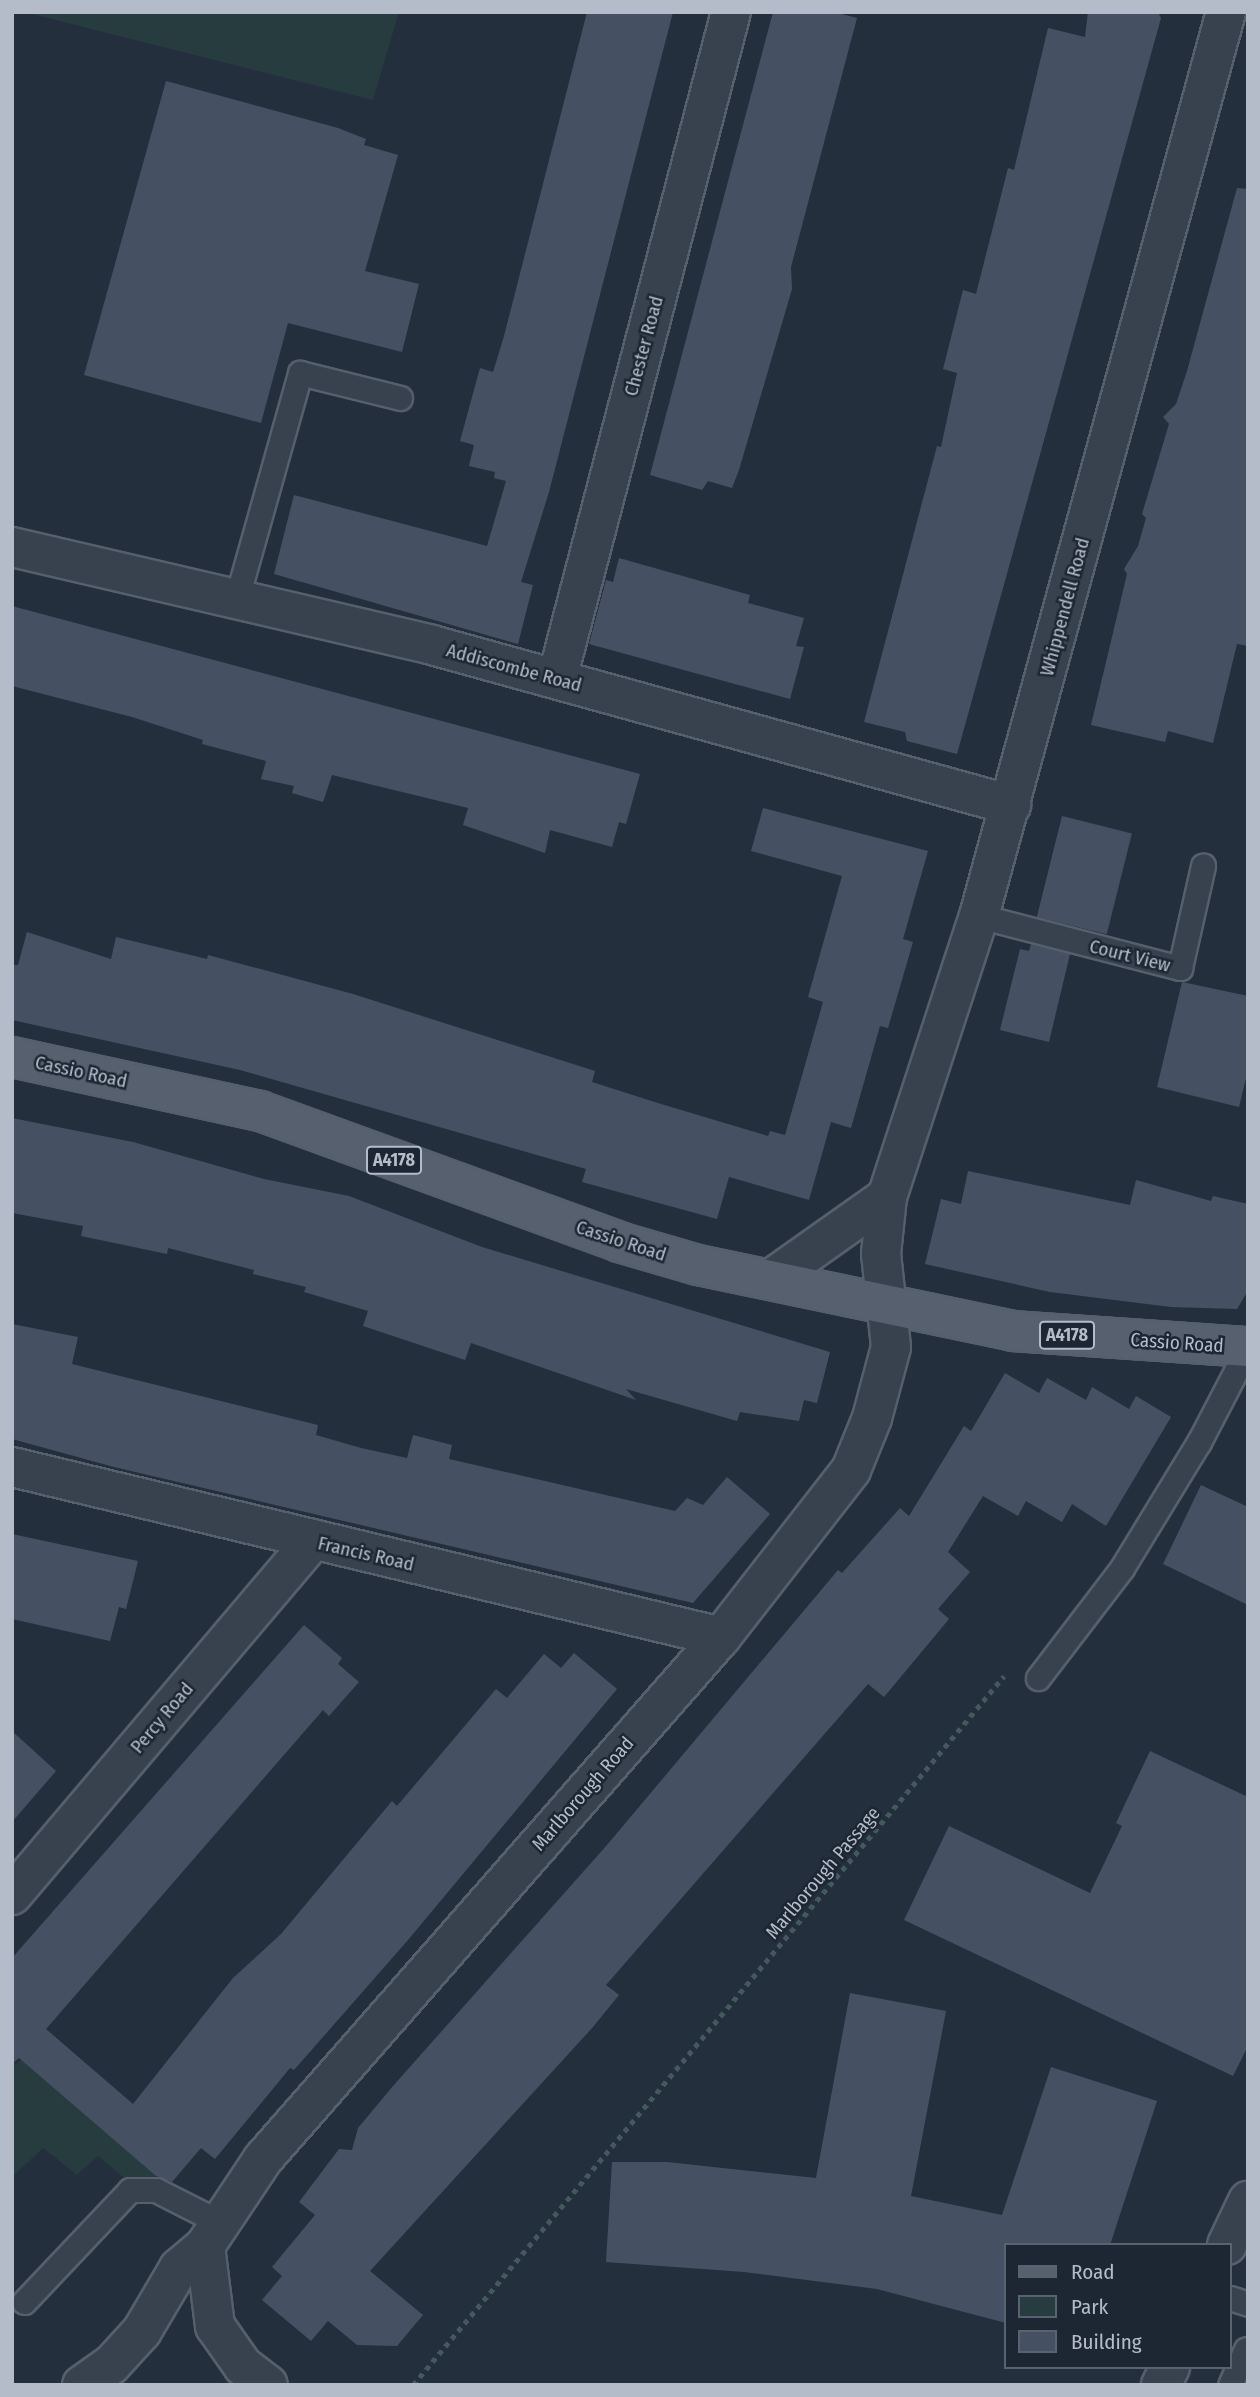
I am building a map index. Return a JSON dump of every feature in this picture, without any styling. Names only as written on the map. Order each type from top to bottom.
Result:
[{"type":"main road","name":"Cassio Road","points":[[12,1058],[260,1111],[619,1242],[698,1265],[1013,1331],[1248,1348]]},
{"type":"street","name":"Chester Road","points":[[557,679],[732,12]]},
{"type":"street","name":"Whippendell Road","points":[[889,1307],[881,1254],[887,1197],[979,916],[1011,805],[1226,12]]},
{"type":"street","name":"Addiscombe Road","points":[[12,547],[557,679],[1011,805]]},
{"type":"street","points":[[771,1279],[887,1197]]},
{"type":"street","name":"Marlborough Road","points":[[82,2385],[111,2365],[142,2331],[179,2268],[212,2234],[263,2159],[721,1637],[851,1470],[872,1418],[891,1347],[889,1307]]},
{"type":"street","name":"Francis Road","points":[[12,1467],[264,1524],[311,1542],[721,1637]]},
{"type":"street","name":"Percy Road","points":[[12,1895],[311,1542]]},
{"type":"street","points":[[1228,2243],[1248,2201]]},
{"type":"street","points":[[212,2234],[215,2326],[243,2366],[268,2385]]},
{"type":"street","points":[[1161,2385],[1169,2369]]},
{"type":"lane","points":[[236,601],[300,373],[400,398]]},
{"type":"lane","name":"Court View","points":[[979,916],[1180,968],[1203,866]]},
{"type":"lane","points":[[1038,1678],[1122,1568],[1199,1442],[1248,1348]]},
{"type":"lane","points":[[24,2302],[130,2190],[156,2190],[212,2234]]},
{"type":"lane","points":[[1230,2385],[1241,2347]]},
{"type":"path","name":"Marlborough Passage","points":[[413,2385],[1012,1665]]},
{"type":"green space","points":[[24,12],[399,12],[373,100]]},
{"type":"green space","points":[[28,2050],[36,2072],[169,2187],[123,2177],[98,2156],[77,2175],[43,2148],[12,2177],[12,2061],[17,2064]]},
{"type":"building","points":[[587,12],[673,12],[549,492],[521,582],[533,585],[518,644],[274,574],[294,495],[487,546],[506,481],[494,478],[495,472],[469,466],[474,445],[460,441],[480,368],[493,372],[504,336]]},
{"type":"building","points":[[773,12],[834,12],[857,18],[791,267],[792,289],[739,470],[732,488],[708,481],[702,490],[650,475]]},
{"type":"building","points":[[1088,12],[1158,12],[1161,18],[957,754],[907,741],[905,732],[864,722],[937,446],[941,447],[957,373],[943,369],[963,290],[976,294],[1008,168],[1014,170],[1048,28],[1085,37]]},
{"type":"building","points":[[166,81],[338,128],[366,139],[364,145],[398,155],[365,271],[419,284],[402,352],[288,323],[261,423],[84,375]]},
{"type":"building","points":[[1237,188],[1248,189],[1248,646],[1237,644],[1213,743],[1168,731],[1165,742],[1091,725],[1127,574],[1124,569],[1138,546],[1146,518],[1142,514],[1169,424],[1163,417],[1176,404],[1187,371]]},
{"type":"building","points":[[619,558],[750,595],[748,603],[804,618],[796,646],[804,647],[790,699],[589,644],[606,580],[613,582]]},
{"type":"building","points":[[12,606],[640,774],[626,824],[619,822],[612,847],[550,830],[545,853],[463,825],[468,808],[332,775],[323,802],[292,793],[294,786],[261,779],[266,761],[202,744],[203,740],[132,717],[12,686]]},
{"type":"building","points":[[763,808],[928,851],[903,939],[913,942],[888,1028],[880,1026],[851,1128],[831,1122],[809,1200],[729,1177],[717,1219],[582,1182],[586,1169],[240,1070],[12,1020],[12,965],[18,965],[27,932],[111,959],[116,937],[207,959],[208,955],[353,994],[595,1071],[592,1082],[768,1136],[770,1131],[785,1135],[823,1002],[808,997],[842,876],[751,851]]},
{"type":"building","points":[[1062,816],[1132,833],[1107,934],[1037,917]]},
{"type":"building","points":[[1031,944],[1070,954],[1049,1042],[1000,1030],[1020,949],[1029,951]]},
{"type":"building","points":[[1182,982],[1248,996],[1248,1070],[1239,1107],[1157,1087]]},
{"type":"building","points":[[12,1118],[133,1142],[264,1179],[349,1196],[482,1247],[830,1352],[817,1403],[804,1400],[799,1421],[740,1412],[737,1421],[626,1389],[636,1400],[471,1343],[465,1360],[363,1326],[368,1311],[304,1292],[306,1287],[253,1274],[254,1270],[168,1248],[167,1254],[81,1236],[83,1226],[12,1213]]},
{"type":"building","points":[[968,1171],[1130,1205],[1136,1180],[1211,1201],[1213,1196],[1248,1204],[1246,1294],[1237,1309],[1171,1307],[1050,1292],[925,1264],[941,1199],[961,1204]]},
{"type":"building","points":[[12,1324],[78,1337],[72,1364],[318,1425],[316,1435],[361,1448],[407,1458],[413,1435],[452,1445],[449,1459],[675,1511],[687,1498],[703,1505],[727,1477],[770,1514],[693,1603],[114,1467],[12,1439]]},
{"type":"building","points":[[1005,1373],[1039,1393],[1047,1378],[1086,1400],[1092,1387],[1129,1409],[1136,1396],[1171,1417],[1106,1526],[1072,1504],[1062,1522],[1026,1501],[1018,1516],[983,1496],[948,1552],[970,1572],[938,1609],[949,1619],[884,1697],[868,1684],[606,1985],[619,1995],[593,2027],[370,2271],[423,2315],[397,2346],[357,2345],[328,2321],[311,2341],[262,2300],[282,2276],[272,2267],[315,2215],[299,2202],[339,2149],[352,2150],[358,2128],[393,2086],[607,1845],[838,1570],[842,1573],[900,1508],[909,1516],[964,1426],[971,1431]]},
{"type":"building","points":[[1201,1485],[1248,1507],[1248,1605],[1163,1564]]},
{"type":"building","points":[[12,1534],[138,1561],[126,1609],[119,1607],[110,1641],[12,1619]]},
{"type":"building","points":[[304,1625],[342,1658],[338,1664],[359,1682],[329,1716],[323,1710],[46,2029],[133,2104],[233,1978],[281,1934],[392,1801],[397,1806],[496,1689],[507,1698],[544,1654],[561,1668],[574,1653],[617,1689],[408,1940],[294,2070],[290,2068],[215,2159],[201,2148],[172,2182],[156,2176],[19,2058],[12,2064],[12,1958]]},
{"type":"building","points":[[12,1731],[56,1771],[12,1822]]},
{"type":"building","points":[[1150,1751],[1248,1797],[1248,2046],[1233,2076],[904,1920],[949,1826],[1090,1893],[1122,1826],[1116,1823]]},
{"type":"building","points":[[850,1993],[946,2011],[911,2196],[1002,2215],[1051,2067],[1157,2101],[1111,2243],[1004,2243],[1004,2322],[877,2289],[744,2272],[606,2262],[612,2162],[667,2162],[816,2178]]}]
